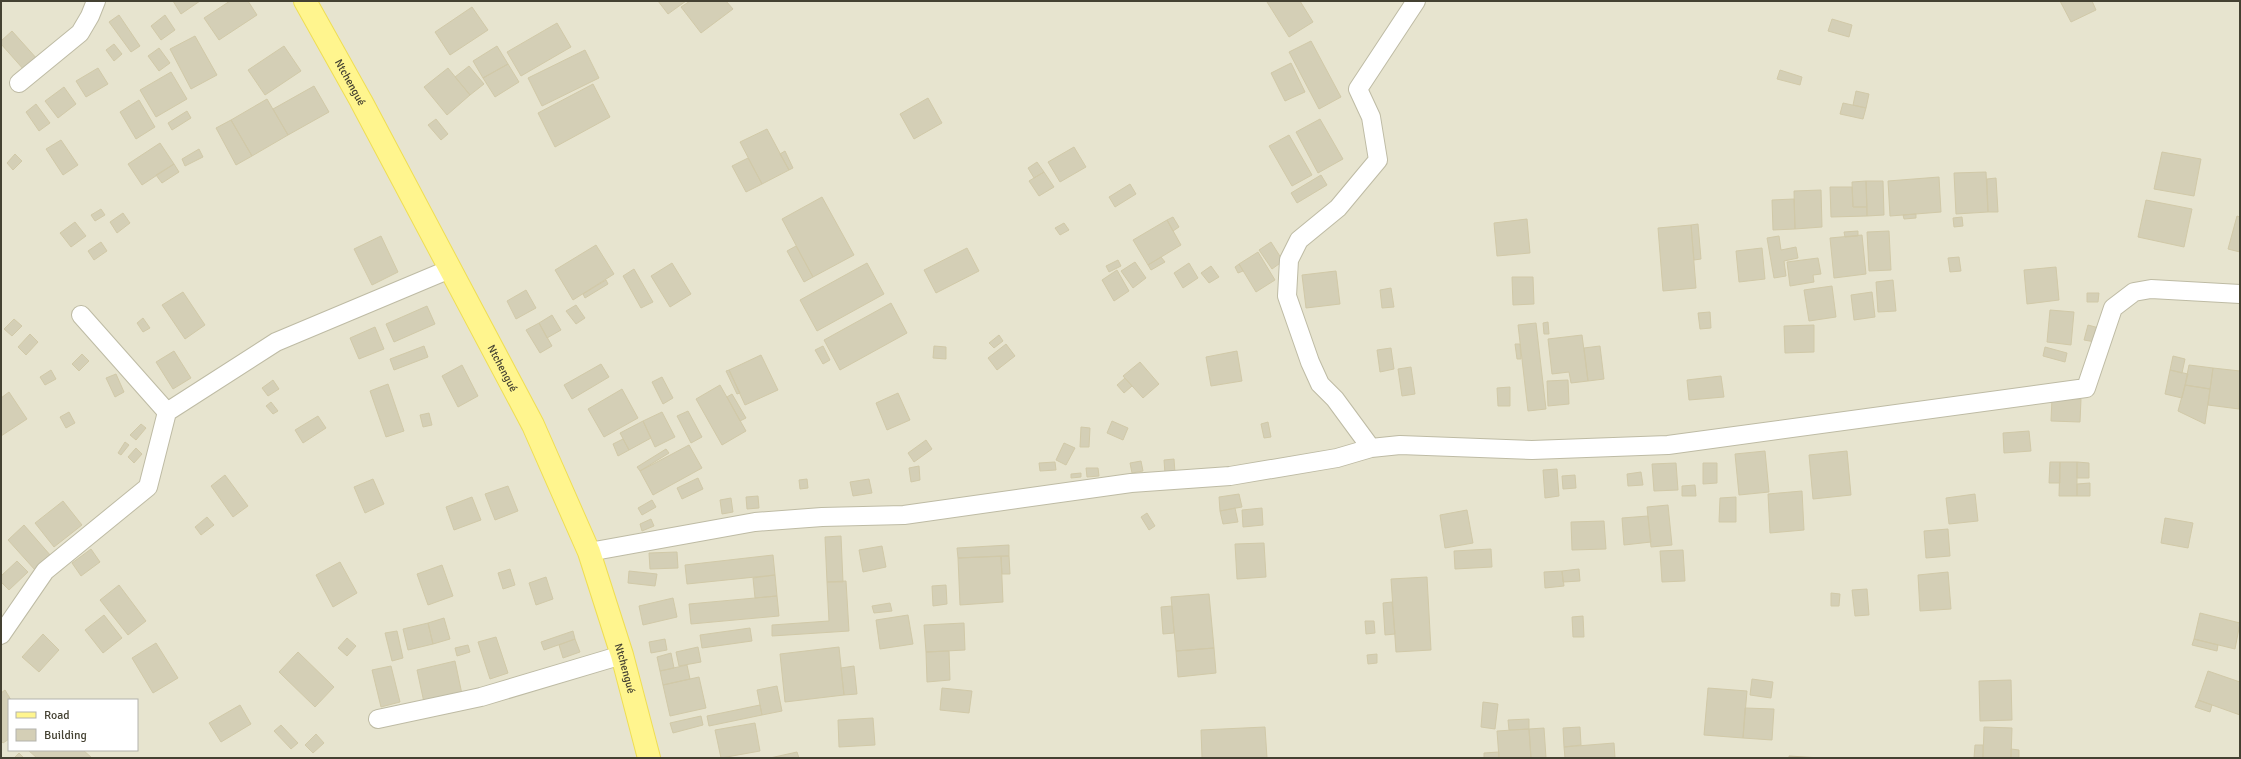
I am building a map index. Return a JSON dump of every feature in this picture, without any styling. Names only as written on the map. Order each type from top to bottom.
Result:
[{"type":"main road","name":"Ntchengué","points":[[305,1],[533,425],[589,552],[622,655],[649,758]]},
{"type":"street","points":[[19,83],[80,32],[90,16],[96,1]]},
{"type":"street","points":[[1371,448],[1335,399],[1320,384],[1310,362],[1287,296],[1289,260],[1299,240],[1338,208],[1378,160],[1371,117],[1358,89],[1416,1]]},
{"type":"street","points":[[1,635],[45,570],[148,487],[167,412],[276,342],[450,269]]},
{"type":"street","points":[[589,552],[755,522],[822,517],[904,515],[1131,483],[1230,476],[1337,458],[1371,448],[1400,445],[1532,450],[1668,445],[2086,388],[2113,308],[2134,292],[2152,289],[2240,294]]},
{"type":"street","points":[[81,315],[167,412]]},
{"type":"street","points":[[378,719],[481,697],[622,655]]},
{"type":"shaded area","points":[[1,1],[2240,1],[2240,758],[1,758]]},
{"type":"building","points":[[173,1],[200,1],[181,14]]},
{"type":"building","points":[[230,1],[248,1],[257,15],[219,40],[204,18]]},
{"type":"building","points":[[658,1],[686,1],[668,14]]},
{"type":"building","points":[[690,1],[726,1],[733,9],[701,33],[681,7]]},
{"type":"building","points":[[1300,1],[1313,22],[1289,37],[1267,2]]},
{"type":"building","points":[[2060,1],[2092,1],[2096,10],[2071,22]]},
{"type":"building","points":[[472,7],[488,30],[450,55],[435,32]]},
{"type":"building","points":[[119,15],[140,46],[131,52],[109,22]]},
{"type":"building","points":[[165,15],[175,30],[161,40],[151,26]]},
{"type":"building","points":[[1832,19],[1852,25],[1849,37],[1828,31]]},
{"type":"building","points":[[557,23],[571,47],[521,76],[507,52]]},
{"type":"building","points":[[12,31],[38,60],[25,71],[1,44],[1,41]]},
{"type":"building","points":[[195,36],[217,75],[191,89],[170,49]]},
{"type":"building","points":[[1311,41],[1341,97],[1319,109],[1289,52]]},
{"type":"building","points":[[114,44],[122,54],[114,61],[106,50]]},
{"type":"building","points":[[284,46],[301,71],[265,95],[248,70]]},
{"type":"building","points":[[497,46],[508,64],[483,78],[473,61]]},
{"type":"building","points":[[159,48],[170,63],[159,71],[148,56]]},
{"type":"building","points":[[585,50],[599,78],[542,106],[528,78]]},
{"type":"building","points":[[1291,63],[1305,92],[1285,101],[1271,73]]},
{"type":"building","points":[[508,64],[519,82],[495,97],[483,78]]},
{"type":"building","points":[[469,66],[484,84],[470,95],[455,77]]},
{"type":"building","points":[[98,68],[108,84],[86,97],[76,81]]},
{"type":"building","points":[[448,68],[470,95],[447,115],[424,87]]},
{"type":"building","points":[[1780,70],[1802,77],[1800,85],[1777,79]]},
{"type":"building","points":[[171,72],[187,99],[156,117],[140,90]]},
{"type":"building","points":[[593,84],[610,117],[555,147],[538,113]]},
{"type":"building","points":[[314,86],[329,112],[288,135],[273,109]]},
{"type":"building","points":[[64,87],[76,104],[58,118],[45,101]]},
{"type":"building","points":[[1856,91],[1869,94],[1866,108],[1853,105]]},
{"type":"building","points":[[928,98],[942,123],[914,139],[900,114]]},
{"type":"building","points":[[267,99],[288,135],[252,156],[231,120]]},
{"type":"building","points":[[139,100],[155,127],[136,139],[120,112]]},
{"type":"building","points":[[1843,103],[1866,108],[1863,119],[1840,114]]},
{"type":"building","points":[[36,104],[50,123],[39,131],[26,112]]},
{"type":"building","points":[[187,111],[191,118],[172,130],[168,123]]},
{"type":"building","points":[[436,119],[448,134],[441,140],[428,125]]},
{"type":"building","points":[[1320,119],[1343,159],[1318,173],[1296,132]]},
{"type":"building","points":[[231,120],[252,156],[236,165],[216,128]]},
{"type":"building","points":[[767,129],[789,170],[762,184],[740,142]]},
{"type":"building","points":[[1289,135],[1312,175],[1292,186],[1269,146]]},
{"type":"building","points":[[61,140],[78,165],[63,175],[46,149]]},
{"type":"building","points":[[160,143],[174,164],[142,185],[128,164]]},
{"type":"building","points":[[1074,147],[1086,167],[1060,182],[1048,162]]},
{"type":"building","points":[[199,149],[203,157],[185,166],[182,159]]},
{"type":"building","points":[[785,151],[793,168],[789,170],[780,154]]},
{"type":"building","points":[[2162,152],[2201,159],[2194,196],[2154,189]]},
{"type":"building","points":[[15,154],[22,161],[13,170],[7,163]]},
{"type":"building","points":[[748,158],[762,184],[746,192],[732,166]]},
{"type":"building","points":[[1037,162],[1044,172],[1034,178],[1028,168]]},
{"type":"building","points":[[174,164],[179,172],[162,183],[156,175]]},
{"type":"building","points":[[1044,172],[1054,187],[1039,196],[1029,181]]},
{"type":"building","points":[[1986,172],[1988,212],[1956,214],[1954,173]]},
{"type":"building","points":[[1321,175],[1327,185],[1297,203],[1291,193]]},
{"type":"building","points":[[1939,177],[1941,212],[1890,216],[1888,181]]},
{"type":"building","points":[[1996,178],[1998,212],[1988,212],[1987,179]]},
{"type":"building","points":[[1866,181],[1867,207],[1853,207],[1852,182]]},
{"type":"building","points":[[1866,181],[1883,181],[1884,215],[1867,216]]},
{"type":"building","points":[[1130,184],[1136,194],[1115,207],[1109,197]]},
{"type":"building","points":[[1830,187],[1852,187],[1853,207],[1867,207],[1867,216],[1831,217]]},
{"type":"building","points":[[1821,190],[1822,227],[1795,229],[1794,191]]},
{"type":"building","points":[[822,197],[854,255],[813,277],[782,219]]},
{"type":"building","points":[[1794,199],[1795,229],[1773,230],[1772,200]]},
{"type":"building","points":[[2146,200],[2192,209],[2184,247],[2138,237]]},
{"type":"building","points":[[101,209],[105,215],[95,221],[91,215]]},
{"type":"building","points":[[123,213],[130,223],[117,233],[110,222]]},
{"type":"building","points":[[1916,214],[1916,218],[1904,219],[1903,215]]},
{"type":"building","points":[[2237,216],[2240,217],[2240,252],[2228,249]]},
{"type":"building","points":[[1173,217],[1179,227],[1173,231],[1167,220]]},
{"type":"building","points":[[1962,217],[1963,226],[1954,227],[1953,218]]},
{"type":"building","points":[[1527,219],[1530,253],[1497,256],[1494,223]]},
{"type":"building","points":[[1167,220],[1181,245],[1148,265],[1133,240]]},
{"type":"building","points":[[75,222],[86,236],[71,247],[60,233]]},
{"type":"building","points":[[1064,223],[1069,230],[1060,235],[1055,228]]},
{"type":"building","points":[[1698,224],[1701,259],[1694,260],[1691,225]]},
{"type":"building","points":[[1691,225],[1696,288],[1663,291],[1658,228]]},
{"type":"building","points":[[1858,231],[1858,236],[1845,237],[1844,232]]},
{"type":"building","points":[[1889,231],[1891,270],[1869,271],[1867,232]]},
{"type":"building","points":[[1862,235],[1866,274],[1834,278],[1830,238]]},
{"type":"building","points":[[381,236],[398,272],[372,285],[354,249]]},
{"type":"building","points":[[1779,236],[1781,250],[1796,247],[1798,258],[1784,261],[1786,276],[1774,278],[1767,238]]},
{"type":"building","points":[[101,242],[107,251],[94,260],[88,251]]},
{"type":"building","points":[[1271,242],[1283,261],[1272,269],[1259,250]]},
{"type":"building","points":[[596,245],[614,274],[573,300],[555,270]]},
{"type":"building","points":[[796,246],[813,277],[804,282],[787,251]]},
{"type":"building","points":[[967,248],[979,271],[936,293],[924,270]]},
{"type":"building","points":[[1762,248],[1765,279],[1739,282],[1736,251]]},
{"type":"building","points":[[1258,252],[1275,280],[1256,292],[1239,264]]},
{"type":"building","points":[[1161,257],[1165,262],[1151,270],[1148,265]]},
{"type":"building","points":[[1959,257],[1961,271],[1950,272],[1948,258]]},
{"type":"building","points":[[1818,258],[1821,274],[1813,275],[1814,282],[1790,286],[1787,262]]},
{"type":"building","points":[[1118,260],[1121,266],[1109,272],[1106,266]]},
{"type":"building","points":[[1135,262],[1146,278],[1133,288],[1121,271]]},
{"type":"building","points":[[672,263],[691,294],[670,307],[651,276]]},
{"type":"building","points":[[867,263],[884,294],[817,331],[800,300]]},
{"type":"building","points":[[1189,263],[1198,278],[1183,288],[1174,273]]},
{"type":"building","points":[[1239,264],[1243,271],[1238,273],[1235,267]]},
{"type":"building","points":[[1211,266],[1219,277],[1209,283],[1201,273]]},
{"type":"building","points":[[2056,267],[2059,300],[2027,304],[2024,270]]},
{"type":"building","points":[[634,269],[653,302],[641,308],[623,276]]},
{"type":"building","points":[[1117,270],[1129,291],[1114,301],[1102,280]]},
{"type":"building","points":[[1336,271],[1340,304],[1306,308],[1302,275]]},
{"type":"building","points":[[1512,277],[1533,277],[1534,304],[1513,305]]},
{"type":"building","points":[[606,280],[608,284],[585,298],[583,294]]},
{"type":"building","points":[[1893,280],[1896,311],[1878,312],[1876,282]]},
{"type":"building","points":[[1832,286],[1836,317],[1809,321],[1804,290]]},
{"type":"building","points":[[1391,288],[1394,307],[1382,308],[1380,290]]},
{"type":"building","points":[[526,290],[536,308],[516,319],[507,301]]},
{"type":"building","points":[[183,292],[205,325],[185,339],[162,305]]},
{"type":"building","points":[[1872,292],[1875,317],[1854,320],[1851,295]]},
{"type":"building","points":[[2087,293],[2099,293],[2098,302],[2087,302]]},
{"type":"building","points":[[891,303],[907,333],[840,370],[824,340]]},
{"type":"building","points":[[576,305],[585,318],[576,324],[566,311]]},
{"type":"building","points":[[427,306],[435,324],[394,342],[386,324]]},
{"type":"building","points":[[2050,310],[2074,312],[2071,345],[2047,342]]},
{"type":"building","points":[[1710,312],[1711,328],[1700,329],[1698,313]]},
{"type":"building","points":[[552,315],[561,330],[547,338],[539,323]]},
{"type":"building","points":[[143,318],[150,328],[143,332],[137,323]]},
{"type":"building","points":[[14,319],[22,326],[12,336],[4,329]]},
{"type":"building","points":[[1548,322],[1549,334],[1544,334],[1543,323]]},
{"type":"building","points":[[539,323],[552,346],[540,353],[526,330]]},
{"type":"building","points":[[1536,323],[1546,409],[1528,411],[1518,325]]},
{"type":"building","points":[[1814,325],[1814,352],[1785,353],[1784,326]]},
{"type":"building","points":[[2088,325],[2099,328],[2095,342],[2084,340]]},
{"type":"building","points":[[375,327],[384,349],[359,359],[350,338]]},
{"type":"building","points":[[30,334],[38,342],[26,355],[18,347]]},
{"type":"building","points":[[999,335],[1003,341],[994,348],[989,343]]},
{"type":"building","points":[[1582,335],[1588,381],[1571,383],[1569,372],[1552,374],[1548,339]]},
{"type":"building","points":[[1006,344],[1015,356],[997,370],[988,358]]},
{"type":"building","points":[[1515,344],[1520,344],[1521,359],[1517,359]]},
{"type":"building","points":[[424,346],[428,357],[394,370],[390,359]]},
{"type":"building","points":[[823,346],[830,360],[823,364],[815,350]]},
{"type":"building","points":[[934,346],[946,347],[946,359],[933,358]]},
{"type":"building","points":[[1600,346],[1604,379],[1588,381],[1584,348]]},
{"type":"building","points":[[2045,347],[2067,353],[2065,362],[2043,356]]},
{"type":"building","points":[[1391,348],[1394,369],[1380,372],[1377,350]]},
{"type":"building","points":[[174,351],[191,378],[173,389],[156,362]]},
{"type":"building","points":[[1237,351],[1242,381],[1211,386],[1206,357]]},
{"type":"building","points":[[82,354],[89,361],[79,371],[72,364]]},
{"type":"building","points":[[761,355],[778,390],[745,405],[729,370]]},
{"type":"building","points":[[2173,356],[2185,359],[2182,373],[2170,370]]},
{"type":"building","points":[[1140,362],[1159,384],[1143,398],[1123,376]]},
{"type":"building","points":[[601,364],[609,377],[572,399],[564,385]]},
{"type":"building","points":[[462,365],[478,396],[458,407],[442,376]]},
{"type":"building","points":[[2189,365],[2213,368],[2210,389],[2185,385]]},
{"type":"building","points":[[1411,367],[1415,394],[1402,396],[1398,369]]},
{"type":"building","points":[[2213,368],[2240,371],[2239,409],[2208,405]]},
{"type":"building","points":[[51,370],[56,379],[45,385],[40,377]]},
{"type":"building","points":[[729,370],[740,393],[737,394],[726,371]]},
{"type":"building","points":[[2170,370],[2188,374],[2182,398],[2165,394]]},
{"type":"building","points":[[116,374],[124,392],[115,397],[106,378]]},
{"type":"building","points":[[1721,376],[1724,397],[1689,400],[1687,380]]},
{"type":"building","points":[[662,377],[673,398],[663,404],[652,382]]},
{"type":"building","points":[[1125,378],[1132,386],[1124,393],[1117,385]]},
{"type":"building","points":[[273,380],[279,389],[268,396],[262,388]]},
{"type":"building","points":[[1568,380],[1569,404],[1548,406],[1547,381]]},
{"type":"building","points":[[388,384],[404,431],[386,437],[370,391]]},
{"type":"building","points":[[720,385],[746,431],[722,445],[696,399]]},
{"type":"building","points":[[2185,385],[2210,389],[2205,424],[2178,411]]},
{"type":"building","points":[[1510,387],[1510,406],[1498,406],[1497,388]]},
{"type":"building","points":[[622,389],[638,418],[604,437],[588,409]]},
{"type":"building","points":[[9,392],[27,419],[1,436],[1,398]]},
{"type":"building","points":[[898,393],[910,420],[887,430],[876,403]]},
{"type":"building","points":[[732,394],[746,418],[740,421],[727,397]]},
{"type":"building","points":[[2052,398],[2081,399],[2080,422],[2051,421]]},
{"type":"building","points":[[271,402],[278,411],[273,414],[266,406]]},
{"type":"building","points":[[688,411],[702,437],[691,443],[677,416]]},
{"type":"building","points":[[69,412],[75,423],[66,428],[60,417]]},
{"type":"building","points":[[662,412],[675,437],[655,447],[643,421]]},
{"type":"building","points":[[429,413],[432,425],[423,427],[420,415]]},
{"type":"building","points":[[318,416],[326,428],[303,443],[295,430]]},
{"type":"building","points":[[643,421],[651,438],[629,450],[620,433]]},
{"type":"building","points":[[1112,421],[1128,428],[1123,440],[1107,433]]},
{"type":"building","points":[[1268,422],[1271,437],[1264,438],[1261,424]]},
{"type":"building","points":[[141,424],[146,428],[136,440],[130,435]]},
{"type":"building","points":[[1081,427],[1090,428],[1089,447],[1080,447]]},
{"type":"building","points":[[2029,431],[2031,451],[2004,453],[2003,433]]},
{"type":"building","points":[[623,439],[629,450],[618,456],[613,444]]},
{"type":"building","points":[[926,440],[932,449],[914,462],[908,453]]},
{"type":"building","points":[[125,442],[129,445],[121,455],[118,453]]},
{"type":"building","points":[[1064,443],[1075,448],[1066,465],[1056,460]]},
{"type":"building","points":[[689,445],[702,468],[653,495],[640,471]]},
{"type":"building","points":[[136,448],[142,454],[134,463],[128,457]]},
{"type":"building","points":[[666,449],[669,453],[640,471],[637,467]]},
{"type":"building","points":[[1765,451],[1769,492],[1739,495],[1735,454]]},
{"type":"building","points":[[1847,451],[1851,495],[1813,499],[1809,455]]},
{"type":"building","points":[[1174,459],[1175,473],[1165,474],[1164,460]]},
{"type":"building","points":[[1141,461],[1143,471],[1132,473],[1130,463]]},
{"type":"building","points":[[1055,462],[1056,470],[1040,471],[1039,463]]},
{"type":"building","points":[[2050,462],[2060,462],[2060,483],[2049,483]]},
{"type":"building","points":[[2060,462],[2077,462],[2077,496],[2059,496]]},
{"type":"building","points":[[2077,462],[2089,463],[2089,478],[2077,478]]},
{"type":"building","points":[[1676,463],[1678,490],[1654,491],[1652,464]]},
{"type":"building","points":[[1703,463],[1717,463],[1717,483],[1703,484]]},
{"type":"building","points":[[919,466],[920,480],[911,482],[909,468]]},
{"type":"building","points":[[1086,468],[1098,468],[1099,476],[1087,477]]},
{"type":"building","points":[[1557,469],[1559,496],[1545,498],[1543,470]]},
{"type":"building","points":[[1641,472],[1643,485],[1628,486],[1627,474]]},
{"type":"building","points":[[1081,473],[1081,477],[1071,478],[1071,474]]},
{"type":"building","points":[[225,475],[248,506],[233,517],[211,486]]},
{"type":"building","points":[[1575,475],[1576,488],[1563,489],[1562,476]]},
{"type":"building","points":[[698,478],[703,489],[682,499],[677,488]]},
{"type":"building","points":[[373,479],[384,504],[365,513],[354,487]]},
{"type":"building","points":[[807,479],[808,488],[800,489],[799,480]]},
{"type":"building","points":[[869,479],[872,493],[853,496],[850,482]]},
{"type":"building","points":[[2090,483],[2090,496],[2077,496],[2077,484]]},
{"type":"building","points":[[1695,485],[1696,496],[1682,496],[1682,486]]},
{"type":"building","points":[[508,486],[518,511],[495,520],[485,494]]},
{"type":"building","points":[[1802,491],[1804,530],[1770,533],[1768,494]]},
{"type":"building","points":[[1239,494],[1242,507],[1220,511],[1219,497]]},
{"type":"building","points":[[1975,494],[1978,521],[1949,524],[1946,498]]},
{"type":"building","points":[[758,496],[759,508],[747,509],[746,497]]},
{"type":"building","points":[[472,497],[481,520],[454,530],[446,507]]},
{"type":"building","points":[[1736,497],[1736,522],[1719,522],[1720,498]]},
{"type":"building","points":[[731,498],[733,512],[722,514],[720,500]]},
{"type":"building","points":[[652,500],[656,507],[642,515],[638,508]]},
{"type":"building","points":[[63,501],[82,525],[54,547],[35,523]]},
{"type":"building","points":[[1668,505],[1672,545],[1651,547],[1647,507]]},
{"type":"building","points":[[1235,508],[1238,522],[1223,524],[1220,511]]},
{"type":"building","points":[[1262,508],[1263,525],[1243,527],[1242,510]]},
{"type":"building","points":[[1467,510],[1473,543],[1445,548],[1440,515]]},
{"type":"building","points":[[1147,513],[1155,526],[1149,530],[1141,517]]},
{"type":"building","points":[[1648,516],[1651,542],[1624,545],[1622,518]]},
{"type":"building","points":[[207,517],[214,525],[201,535],[195,527]]},
{"type":"building","points":[[2165,518],[2193,523],[2188,548],[2161,543]]},
{"type":"building","points":[[651,519],[654,526],[642,531],[640,524]]},
{"type":"building","points":[[1604,521],[1606,549],[1572,550],[1571,522]]},
{"type":"building","points":[[24,525],[51,556],[35,570],[8,540]]},
{"type":"building","points":[[1948,529],[1950,556],[1926,558],[1924,531]]},
{"type":"building","points":[[841,536],[843,582],[827,582],[825,537]]},
{"type":"building","points":[[1264,543],[1266,577],[1237,579],[1235,544]]},
{"type":"building","points":[[1009,545],[1009,556],[958,558],[957,548]]},
{"type":"building","points":[[882,546],[886,567],[863,572],[859,550]]},
{"type":"building","points":[[91,549],[100,562],[81,576],[72,563]]},
{"type":"building","points":[[1491,549],[1492,567],[1455,569],[1454,551]]},
{"type":"building","points":[[1683,550],[1685,581],[1662,582],[1660,551]]},
{"type":"building","points":[[677,552],[678,568],[650,569],[649,553]]},
{"type":"building","points":[[773,555],[775,575],[687,584],[685,565]]},
{"type":"building","points":[[1001,556],[1009,556],[1010,574],[1002,574]]},
{"type":"building","points":[[1001,556],[1003,602],[960,605],[958,558]]},
{"type":"building","points":[[17,561],[28,572],[9,590],[1,582],[1,576]]},
{"type":"building","points":[[340,562],[357,593],[333,607],[316,575]]},
{"type":"building","points":[[442,565],[453,596],[428,605],[417,574]]},
{"type":"building","points":[[510,569],[515,585],[503,589],[498,573]]},
{"type":"building","points":[[1579,569],[1580,581],[1563,582],[1562,571]]},
{"type":"building","points":[[629,571],[657,574],[655,586],[628,583]]},
{"type":"building","points":[[1562,571],[1564,586],[1545,588],[1544,572]]},
{"type":"building","points":[[1948,572],[1951,609],[1920,611],[1918,575]]},
{"type":"building","points":[[775,575],[777,596],[755,598],[753,578]]},
{"type":"building","points":[[546,577],[553,599],[536,605],[529,583]]},
{"type":"building","points":[[1427,577],[1431,650],[1396,652],[1391,579]]},
{"type":"building","points":[[846,581],[849,631],[772,636],[772,625],[829,621],[827,582]]},
{"type":"building","points":[[119,585],[146,621],[128,635],[100,600]]},
{"type":"building","points":[[946,585],[947,604],[933,606],[932,586]]},
{"type":"building","points":[[1867,589],[1869,615],[1855,616],[1852,590]]},
{"type":"building","points":[[1831,593],[1840,594],[1839,606],[1831,606]]},
{"type":"building","points":[[1209,594],[1214,648],[1176,651],[1171,597]]},
{"type":"building","points":[[777,596],[779,616],[691,624],[689,604]]},
{"type":"building","points":[[673,598],[677,617],[643,625],[639,606]]},
{"type":"building","points":[[1392,602],[1395,634],[1385,635],[1383,603]]},
{"type":"building","points":[[890,603],[892,611],[874,613],[872,606]]},
{"type":"building","points":[[1172,606],[1174,633],[1163,634],[1161,607]]},
{"type":"building","points":[[2200,613],[2240,623],[2235,649],[2194,639]]},
{"type":"building","points":[[104,615],[122,638],[103,653],[85,630]]},
{"type":"building","points":[[908,615],[913,644],[880,649],[876,620]]},
{"type":"building","points":[[1583,616],[1584,637],[1573,637],[1572,617]]},
{"type":"building","points":[[444,618],[450,639],[433,644],[428,623]]},
{"type":"building","points":[[1365,621],[1374,621],[1375,633],[1366,634]]},
{"type":"building","points":[[428,623],[433,644],[408,650],[403,629]]},
{"type":"building","points":[[964,623],[965,650],[926,652],[924,625]]},
{"type":"building","points":[[750,628],[752,641],[702,648],[700,635]]},
{"type":"building","points":[[397,631],[403,658],[392,661],[385,633]]},
{"type":"building","points":[[573,631],[575,639],[544,650],[541,642]]},
{"type":"building","points":[[43,634],[59,650],[39,672],[22,657]]},
{"type":"building","points":[[496,637],[508,673],[490,679],[478,642]]},
{"type":"building","points":[[347,638],[356,646],[347,656],[338,648]]},
{"type":"building","points":[[575,639],[580,652],[563,658],[559,645]]},
{"type":"building","points":[[665,639],[667,650],[651,653],[649,642]]},
{"type":"building","points":[[2194,639],[2218,645],[2217,651],[2192,645]]},
{"type":"building","points":[[156,643],[178,678],[153,693],[132,658]]},
{"type":"building","points":[[468,645],[470,652],[457,656],[455,648]]},
{"type":"building","points":[[698,647],[701,662],[679,666],[676,652]]},
{"type":"building","points":[[839,647],[844,695],[785,702],[780,654]]},
{"type":"building","points":[[1214,648],[1216,673],[1178,677],[1176,651]]},
{"type":"building","points":[[949,651],[950,680],[927,682],[926,652]]},
{"type":"building","points":[[298,652],[334,687],[315,707],[279,672]]},
{"type":"building","points":[[671,653],[674,668],[660,671],[657,657]]},
{"type":"building","points":[[1377,654],[1377,663],[1368,664],[1367,655]]},
{"type":"building","points":[[455,661],[463,699],[425,707],[417,670]]},
{"type":"building","points":[[687,665],[690,679],[663,685],[660,671]]},
{"type":"building","points":[[391,666],[400,702],[381,707],[372,670]]},
{"type":"building","points":[[854,666],[857,694],[844,695],[841,668]]},
{"type":"building","points":[[2208,671],[2240,682],[2240,715],[2198,700]]},
{"type":"building","points":[[699,677],[706,708],[670,716],[663,685]]},
{"type":"building","points":[[1752,679],[1773,682],[1771,698],[1750,695]]},
{"type":"building","points":[[2011,680],[2012,720],[1980,721],[1979,681]]},
{"type":"building","points":[[777,686],[782,711],[762,715],[757,690]]},
{"type":"building","points":[[942,688],[972,691],[969,713],[940,710]]},
{"type":"building","points":[[1708,688],[1747,691],[1743,738],[1704,735]]},
{"type":"building","points":[[5,690],[10,699],[8,699],[8,740],[3,743],[1,741],[1,693]]},
{"type":"building","points":[[2198,700],[2212,705],[2210,712],[2195,707]]},
{"type":"building","points":[[1483,702],[1498,704],[1495,729],[1481,727]]},
{"type":"building","points":[[240,705],[251,724],[221,742],[209,723]]},
{"type":"building","points":[[760,705],[762,715],[709,726],[707,716]]},
{"type":"building","points":[[1745,708],[1774,709],[1772,740],[1743,738]]},
{"type":"building","points":[[701,716],[703,725],[673,733],[670,723]]},
{"type":"building","points":[[873,718],[875,745],[839,747],[838,720]]},
{"type":"building","points":[[1529,719],[1529,729],[1509,730],[1508,720]]},
{"type":"building","points":[[755,723],[760,751],[721,758],[715,730]]},
{"type":"building","points":[[281,725],[298,743],[291,749],[274,731]]},
{"type":"building","points":[[1265,727],[1267,758],[1202,758],[1201,730]]},
{"type":"building","points":[[1580,727],[1581,745],[1564,747],[1563,728]]},
{"type":"building","points":[[1984,727],[2012,728],[2011,758],[1983,758]]},
{"type":"building","points":[[1544,728],[1546,758],[1531,758],[1529,729]]},
{"type":"building","points":[[1529,729],[1531,758],[1499,758],[1497,731]]},
{"type":"building","points":[[316,734],[324,743],[313,753],[305,745]]},
{"type":"building","points":[[1614,743],[1615,758],[1565,758],[1564,747]]},
{"type":"building","points":[[1975,745],[1983,745],[1983,758],[1974,758]]},
{"type":"building","points":[[2011,749],[2019,750],[2019,758],[2011,758]]},
{"type":"building","points":[[29,751],[84,751],[92,758],[37,758]]},
{"type":"building","points":[[797,752],[799,758],[770,758]]},
{"type":"building","points":[[1499,752],[1499,758],[1484,758],[1484,753]]},
{"type":"building","points":[[19,753],[24,758],[14,758]]},
{"type":"building","points":[[1789,756],[1821,758],[1789,758]]}]
